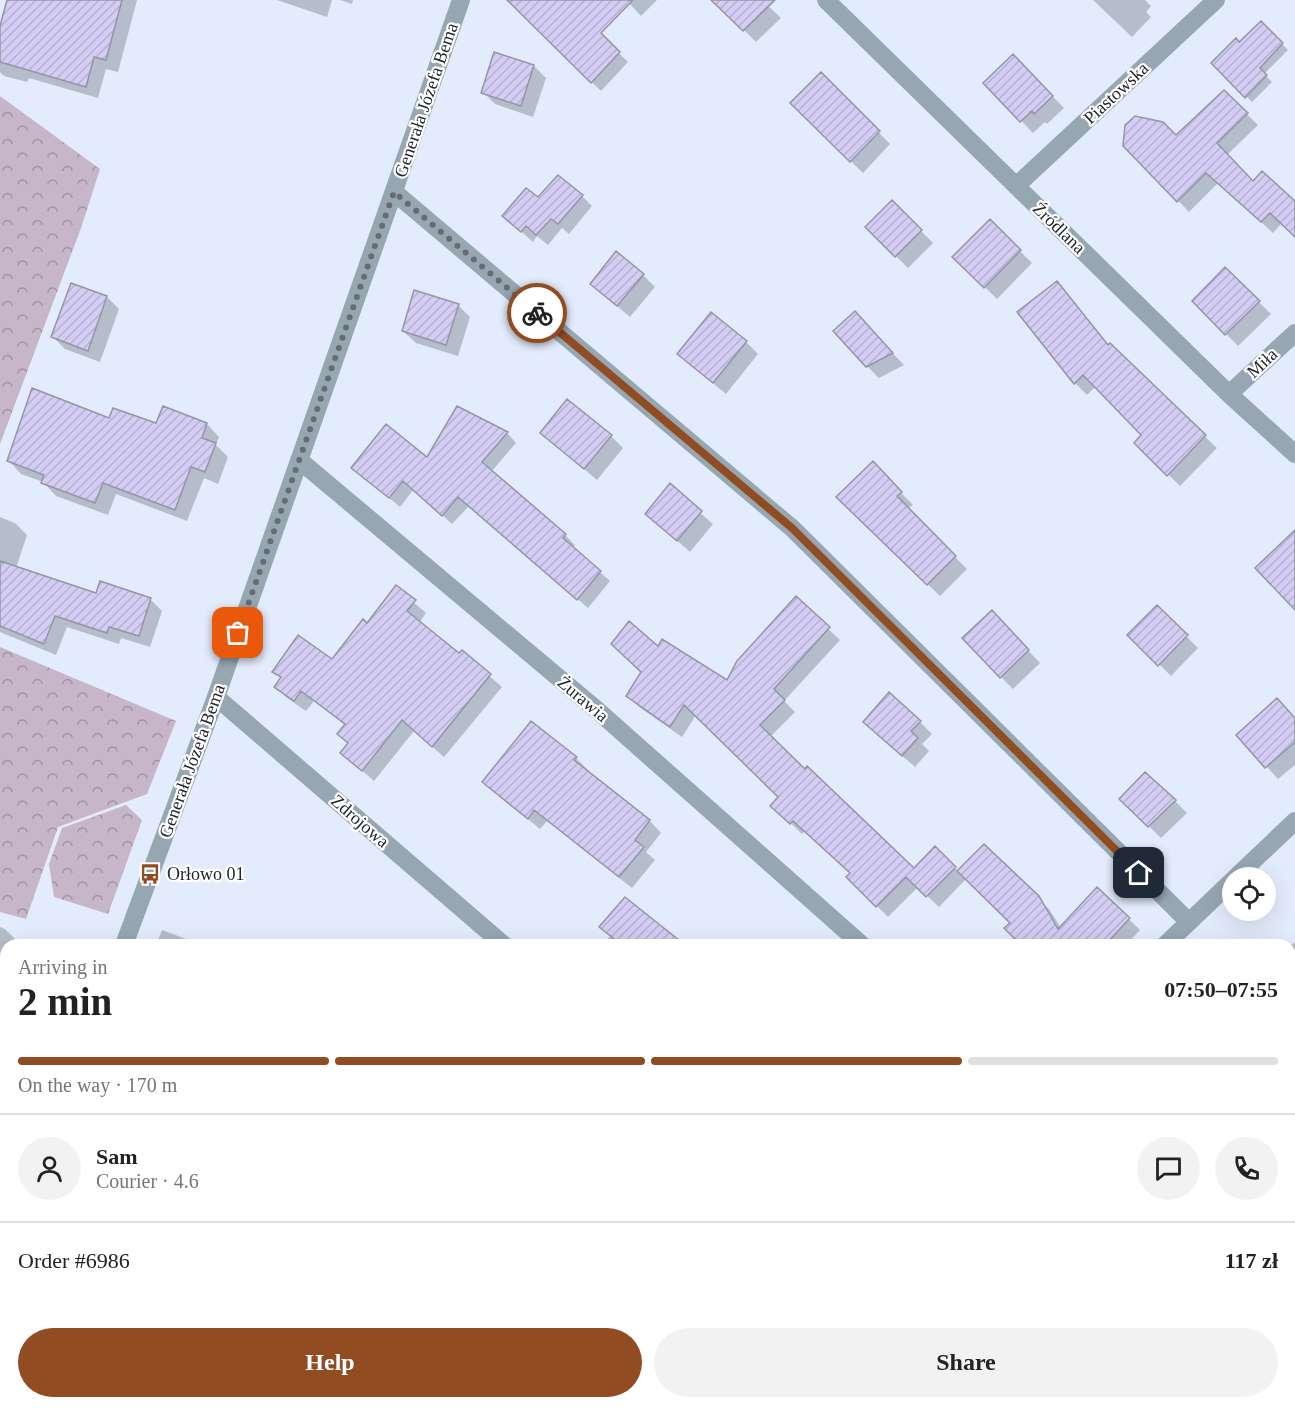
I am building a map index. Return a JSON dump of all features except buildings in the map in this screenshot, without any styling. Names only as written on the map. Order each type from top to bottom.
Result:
[{"type":"street","name":"Generała Józefa Bema","points":[[126,939],[216,698],[461,0]]},
{"type":"street","name":"Źródlana","points":[[826,0],[1229,394],[1295,454]]},
{"type":"street","name":"Piastowska","points":[[1016,186],[1216,0]]},
{"type":"street","points":[[394,192],[792,528],[1189,922]]},
{"type":"street","name":"Miła","points":[[1229,394],[1295,333]]},
{"type":"street","name":"Żurawia","points":[[298,460],[597,710],[855,939]]},
{"type":"street","name":"Zdrojowa","points":[[216,698],[497,939]]},
{"type":"street","points":[[1247,867],[1295,821]]},
{"type":"street","points":[[1171,939],[1222,890]]},
{"type":"green space","points":[[0,96],[100,169],[81,228],[0,444]]},
{"type":"green space","points":[[0,647],[176,721],[147,794],[58,827],[26,919],[0,912]]},
{"type":"green space","points":[[126,805],[142,820],[108,914],[54,897],[49,864],[62,828]]},
{"type":"way so far","points":[[238,633],[394,192],[537,313]]},
{"type":"place","name":"Orłowo 01","points":[[150,874]]},
{"type":"route","points":[[537,313],[792,528],[1139,873]]}]
